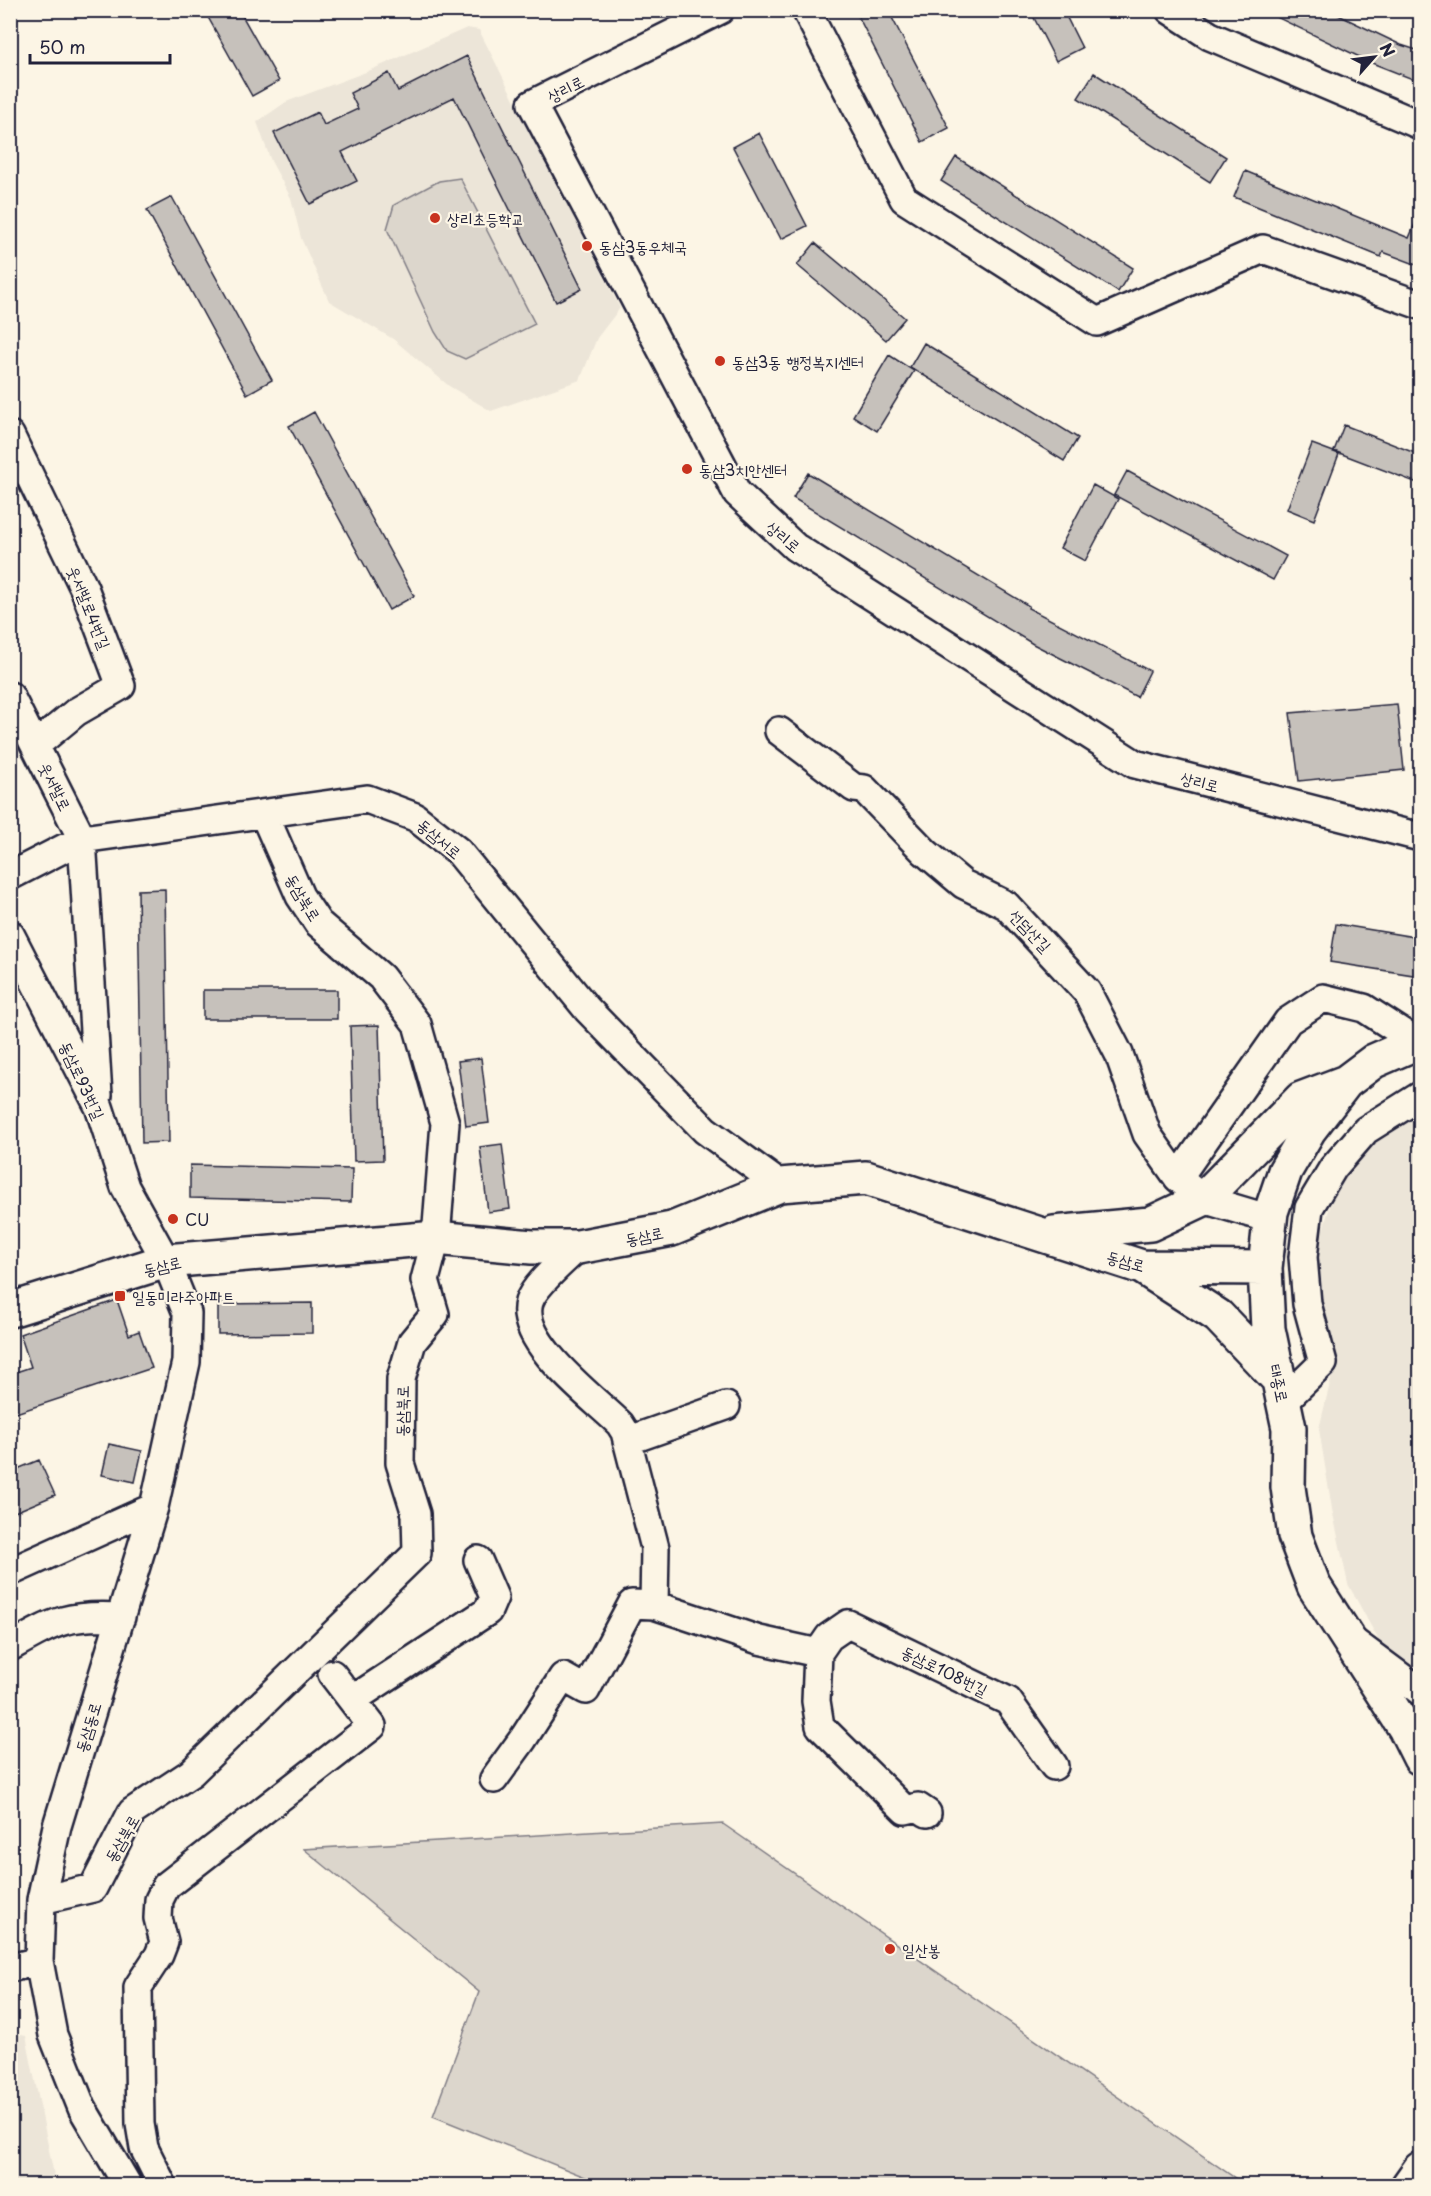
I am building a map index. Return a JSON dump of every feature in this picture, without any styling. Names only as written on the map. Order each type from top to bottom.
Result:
[{"type":"main road","name":"태종로","points":[[1418,1041],[1374,1061],[1346,1082],[1308,1130],[1285,1171],[1270,1219],[1265,1268],[1268,1329],[1289,1428],[1288,1487],[1295,1536],[1314,1586],[1344,1635],[1413,1724],[1420,1758]]},
{"type":"main road","points":[[1042,1234],[1150,1224],[1203,1199],[1301,1099],[1346,1082]]},
{"type":"main road","name":"동삼로","points":[[10,1310],[166,1261],[436,1238],[532,1247],[578,1247],[672,1229],[780,1185],[866,1178],[1142,1267],[1265,1268]]},
{"type":"main road","points":[[1142,1267],[1218,1316],[1282,1391]]},
{"type":"main road","points":[[1408,2186],[1420,2169]]},
{"type":"street","name":"상리로","points":[[720,10],[532,104],[737,493],[795,547],[1135,765],[1420,837]]},
{"type":"street","points":[[806,10],[903,199],[1097,322],[1263,249],[1420,305]]},
{"type":"street","points":[[1170,10],[1209,36],[1420,125]]},
{"type":"street","name":"웃서발로4번길","points":[[10,435],[21,481],[84,588],[122,686],[25,741]]},
{"type":"street","name":"웃서발로","points":[[10,696],[25,741],[82,839]]},
{"type":"street","name":"선덤산길","points":[[780,731],[854,788],[864,789],[925,852],[963,884],[1006,905],[1057,957],[1087,992],[1119,1054],[1147,1134],[1178,1178],[1203,1199]]},
{"type":"street","name":"동삼서로","points":[[10,876],[82,839],[367,799],[415,817],[458,851],[587,1009],[705,1130],[780,1185]]},
{"type":"street","name":"동삼북로","points":[[41,1900],[93,1888],[132,1812],[191,1773],[417,1554],[416,1514],[400,1464],[400,1379],[412,1342],[435,1314],[425,1280],[436,1238],[445,1123],[417,1024],[381,977],[318,923],[300,896],[264,814]]},
{"type":"street","points":[[82,839],[99,1107]]},
{"type":"street","name":"동삼로93번길","points":[[10,934],[99,1107],[124,1188],[166,1261]]},
{"type":"street","points":[[1178,1178],[1288,1021],[1323,998],[1364,1008],[1418,1041]]},
{"type":"street","points":[[1282,1391],[1323,1363],[1307,1304],[1303,1257],[1309,1208],[1333,1168],[1366,1130],[1420,1096]]},
{"type":"street","points":[[1203,1199],[1270,1219]]},
{"type":"street","points":[[578,1247],[533,1293],[528,1303],[530,1326],[544,1352],[620,1424],[627,1442],[655,1548],[654,1605]]},
{"type":"street","name":"동삼동로","points":[[128,2186],[82,2108],[53,2035],[39,1961],[41,1900],[57,1826],[154,1508],[186,1362],[187,1313],[166,1261]]},
{"type":"street","points":[[627,1442],[726,1406]]},
{"type":"street","points":[[10,1572],[154,1508]]},
{"type":"street","points":[[352,1700],[488,1611],[494,1597],[478,1560]]},
{"type":"street","points":[[494,1779],[523,1740],[563,1677],[586,1690],[632,1604],[654,1605],[759,1640],[818,1653],[816,1701],[820,1726],[905,1810],[918,1807],[927,1813]]},
{"type":"street","points":[[10,1647],[59,1620],[87,1615],[121,1617]]},
{"type":"street","name":"동삼로108번길","points":[[818,1653],[829,1637],[848,1624],[1008,1701],[1054,1766]]},
{"type":"street","points":[[1344,1635],[1420,1691]]},
{"type":"street","points":[[163,2186],[144,2148],[140,2124],[138,1987],[159,1956],[164,1942],[158,1918],[159,1900],[166,1886],[372,1726],[332,1674]]},
{"type":"street","points":[[10,1968],[39,1961]]},
{"type":"shaded area","name":"상리초등학교","points":[[467,28],[479,30],[620,308],[597,338],[580,380],[491,411],[449,386],[393,339],[329,301],[301,238],[291,198],[271,161],[257,122],[286,102],[366,72]]},
{"type":"shaded area","points":[[460,178],[535,324],[465,359],[447,351],[435,332],[387,229],[394,205],[439,181]]},
{"type":"shaded area","points":[[1420,1106],[1420,1726],[1406,1704],[1378,1639],[1348,1584],[1332,1509],[1319,1429],[1332,1375],[1318,1303],[1319,1242],[1334,1194],[1358,1155]]},
{"type":"shaded area","points":[[723,1824],[1245,2185],[605,2185],[433,2116],[479,1992],[304,1849]]},
{"type":"shaded area","points":[[11,2033],[26,2036],[56,2185],[11,2185]]},
{"type":"building","points":[[204,10],[239,10],[279,81],[252,96]]},
{"type":"building","points":[[855,10],[888,10],[949,128],[922,142]]},
{"type":"building","points":[[1030,10],[1063,10],[1082,48],[1056,61]]},
{"type":"building","points":[[1262,10],[1328,10],[1401,45],[1420,51],[1420,82],[1372,63]]},
{"type":"building","points":[[467,56],[582,289],[556,302],[454,97],[342,152],[357,181],[310,204],[274,133],[318,112],[324,125],[358,109],[350,93],[389,73],[398,91]]},
{"type":"building","points":[[1094,73],[1226,157],[1210,182],[1078,98]]},
{"type":"building","points":[[759,133],[807,226],[781,239],[733,147]]},
{"type":"building","points":[[956,157],[1133,268],[1118,292],[941,181]]},
{"type":"building","points":[[1245,171],[1409,238],[1420,212],[1420,266],[1383,252],[1381,257],[1234,197]]},
{"type":"building","points":[[172,197],[272,380],[247,394],[147,210]]},
{"type":"building","points":[[815,243],[905,318],[886,340],[797,265]]},
{"type":"building","points":[[924,343],[1078,438],[1064,461],[910,367]]},
{"type":"building","points":[[889,355],[914,371],[877,431],[853,416]]},
{"type":"building","points":[[314,412],[414,596],[389,610],[289,426]]},
{"type":"building","points":[[1344,425],[1420,455],[1420,484],[1334,451]]},
{"type":"building","points":[[1312,444],[1339,454],[1314,520],[1287,509]]},
{"type":"building","points":[[1127,471],[1286,556],[1273,580],[1114,495]]},
{"type":"building","points":[[808,473],[1029,606],[1028,608],[1150,671],[1137,697],[1033,644],[793,498]]},
{"type":"building","points":[[1093,485],[1118,499],[1085,561],[1060,548]]},
{"type":"building","points":[[1397,704],[1404,770],[1299,781],[1290,713]]},
{"type":"building","points":[[165,889],[169,1142],[142,1143],[138,890]]},
{"type":"building","points":[[1336,924],[1420,938],[1420,976],[1330,962]]},
{"type":"building","points":[[203,990],[337,990],[337,1019],[203,1019]]},
{"type":"building","points":[[379,1025],[383,1160],[354,1161],[350,1026]]},
{"type":"building","points":[[481,1058],[489,1123],[466,1126],[458,1061]]},
{"type":"building","points":[[502,1144],[510,1209],[488,1212],[480,1147]]},
{"type":"building","points":[[190,1165],[352,1169],[351,1202],[190,1198]]},
{"type":"building","points":[[117,1300],[129,1335],[139,1331],[152,1368],[10,1415],[10,1374],[31,1367],[20,1334]]},
{"type":"building","points":[[312,1303],[312,1333],[218,1334],[218,1304]]},
{"type":"building","points":[[109,1444],[142,1451],[135,1482],[102,1475]]},
{"type":"building","points":[[39,1460],[55,1495],[10,1514],[10,1472]]},
{"type":"place","name":"상리초등학교","points":[[435,218]]},
{"type":"place","name":"동삼3동우체국","points":[[587,246]]},
{"type":"place","name":"동삼3동 행정복지센터","points":[[720,361]]},
{"type":"place","name":"동삼3치안센터","points":[[687,469]]},
{"type":"place","name":"CU","points":[[173,1219]]},
{"type":"place","name":"일동미라주아파트","points":[[120,1296]]},
{"type":"place","name":"일산봉","points":[[890,1949]]}]
